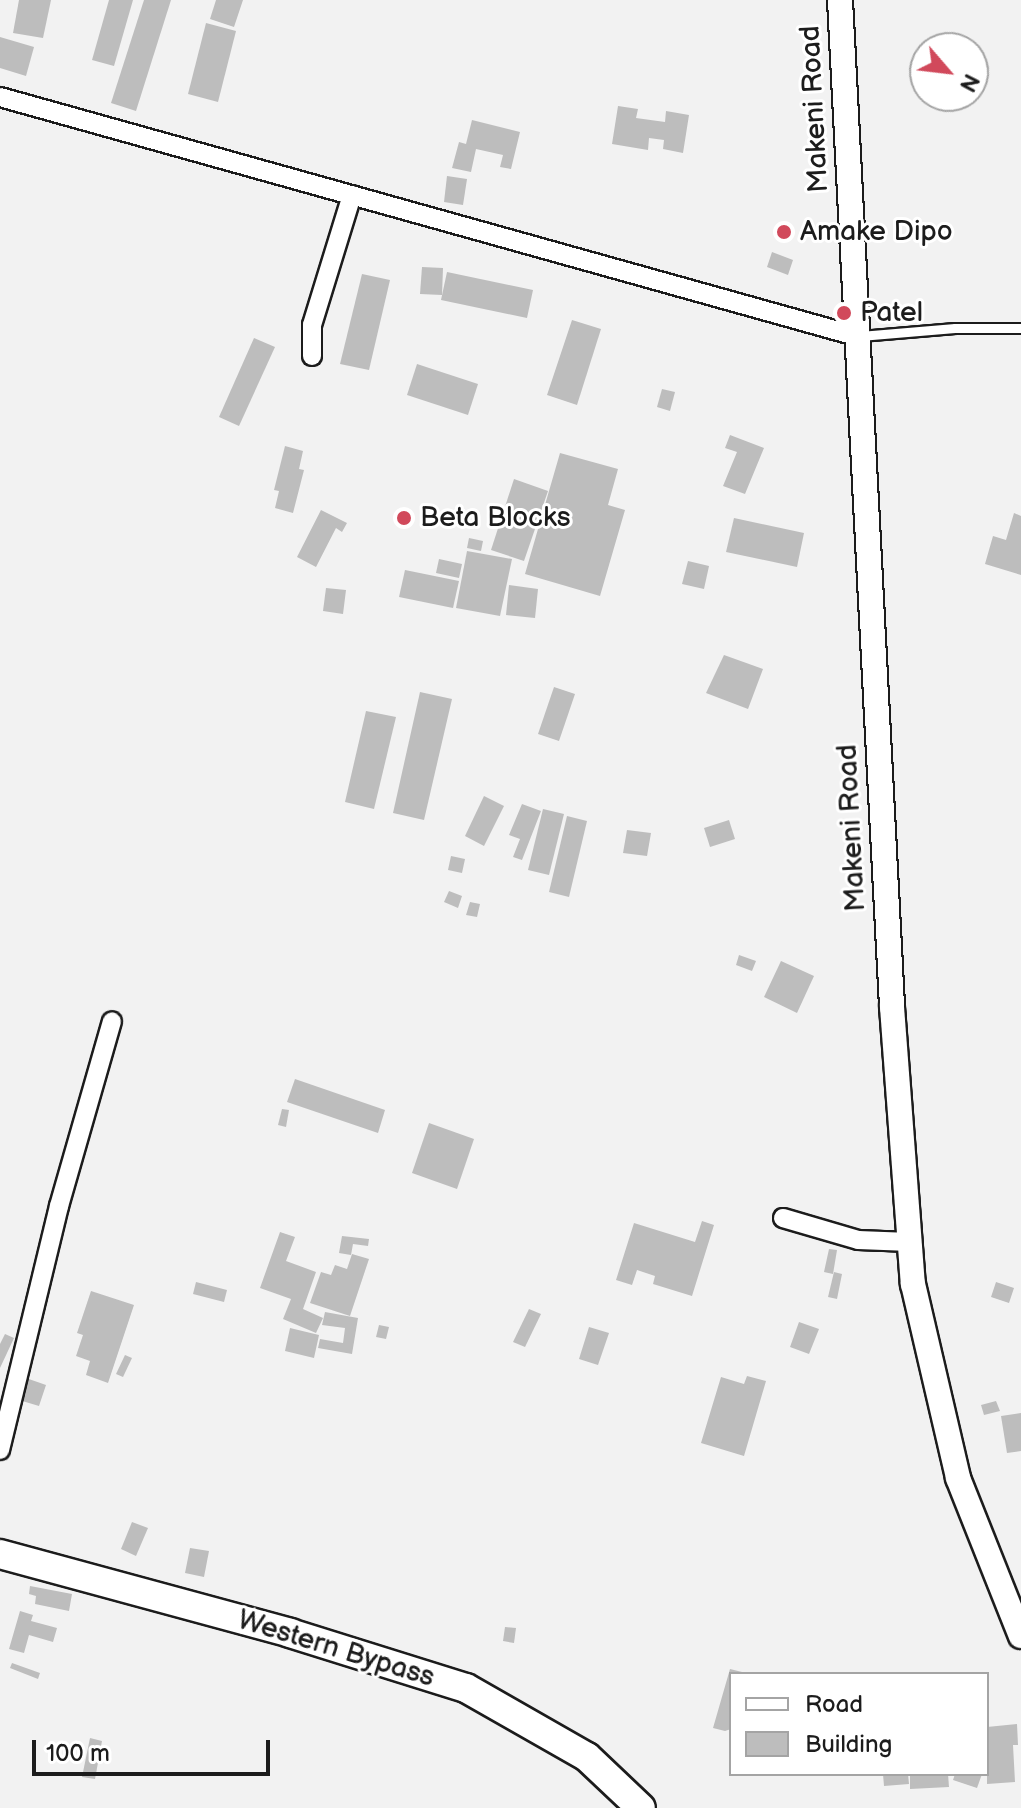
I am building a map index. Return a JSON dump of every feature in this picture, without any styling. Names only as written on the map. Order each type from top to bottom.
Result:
[{"type":"main road","name":"Makeni Road","points":[[840,0],[892,1007],[916,1299],[958,1478],[1021,1636]]},
{"type":"main road","name":"Western Bypass","points":[[0,1554],[290,1633],[466,1688],[587,1757],[641,1808]]},
{"type":"street","points":[[0,97],[856,336]]},
{"type":"street","points":[[312,356],[312,325],[352,195]]},
{"type":"street","points":[[0,1450],[59,1206],[112,1021]]},
{"type":"street","points":[[783,1218],[858,1240],[910,1242]]},
{"type":"lane","points":[[856,336],[955,328],[1021,328]]},
{"type":"building","points":[[19,0],[51,0],[43,38],[13,33]]},
{"type":"building","points":[[109,0],[133,0],[114,66],[92,60]]},
{"type":"building","points":[[144,0],[171,0],[136,111],[111,103]]},
{"type":"building","points":[[216,0],[243,0],[234,27],[210,19]]},
{"type":"building","points":[[206,23],[236,31],[218,102],[188,94]]},
{"type":"building","points":[[0,37],[34,47],[26,76],[0,68]]},
{"type":"building","points":[[618,106],[638,109],[636,118],[665,122],[666,111],[689,115],[683,153],[663,149],[664,140],[649,138],[648,150],[612,144]]},
{"type":"building","points":[[472,120],[520,132],[511,169],[500,167],[503,155],[476,149],[471,172],[452,168],[459,142],[466,144]]},
{"type":"building","points":[[447,176],[467,179],[463,205],[444,202]]},
{"type":"building","points":[[772,252],[793,260],[788,275],[767,267]]},
{"type":"building","points":[[422,267],[443,268],[442,295],[420,294]]},
{"type":"building","points":[[447,272],[533,290],[527,318],[441,300]]},
{"type":"building","points":[[362,274],[390,280],[369,370],[340,364]]},
{"type":"building","points":[[572,320],[601,329],[577,405],[547,395]]},
{"type":"building","points":[[254,338],[275,347],[239,426],[219,417]]},
{"type":"building","points":[[417,364],[478,384],[468,415],[407,395]]},
{"type":"building","points":[[662,389],[675,392],[670,411],[657,407]]},
{"type":"building","points":[[730,435],[764,448],[745,494],[723,486],[737,452],[725,448]]},
{"type":"building","points":[[285,446],[303,451],[299,469],[304,470],[293,513],[275,508],[279,491],[274,490]]},
{"type":"building","points":[[560,453],[618,469],[608,505],[625,510],[600,596],[525,574]]},
{"type":"building","points":[[514,479],[548,491],[524,561],[491,550]]},
{"type":"building","points":[[321,510],[347,523],[342,532],[336,528],[316,567],[297,557]]},
{"type":"building","points":[[1014,513],[1021,516],[1021,575],[985,564],[993,536],[1006,540]]},
{"type":"building","points":[[734,518],[804,533],[797,567],[726,552]]},
{"type":"building","points":[[469,538],[483,541],[481,551],[467,548]]},
{"type":"building","points":[[467,551],[512,559],[500,616],[456,608]]},
{"type":"building","points":[[439,559],[462,564],[459,578],[436,573]]},
{"type":"building","points":[[688,561],[709,566],[704,589],[682,584]]},
{"type":"building","points":[[405,570],[459,581],[453,608],[399,597]]},
{"type":"building","points":[[509,585],[538,589],[535,618],[506,615]]},
{"type":"building","points":[[326,588],[346,590],[343,614],[323,611]]},
{"type":"building","points":[[724,655],[763,669],[748,709],[706,693]]},
{"type":"building","points":[[554,687],[575,694],[559,741],[538,734]]},
{"type":"building","points":[[420,692],[452,699],[424,820],[393,813]]},
{"type":"building","points":[[366,711],[396,717],[374,809],[345,802]]},
{"type":"building","points":[[484,796],[504,806],[484,846],[465,836]]},
{"type":"building","points":[[522,804],[541,811],[522,860],[513,857],[520,839],[509,835]]},
{"type":"building","points":[[543,809],[564,814],[549,875],[528,870]]},
{"type":"building","points":[[567,816],[587,821],[569,897],[549,892]]},
{"type":"building","points":[[729,820],[735,839],[710,847],[704,828]]},
{"type":"building","points":[[627,830],[651,833],[647,856],[623,853]]},
{"type":"building","points":[[451,856],[465,859],[462,873],[448,870]]},
{"type":"building","points":[[449,891],[462,896],[458,908],[444,902]]},
{"type":"building","points":[[470,902],[480,904],[477,917],[466,915]]},
{"type":"building","points":[[739,955],[756,961],[752,971],[736,965]]},
{"type":"building","points":[[781,961],[814,976],[797,1013],[764,997]]},
{"type":"building","points":[[295,1079],[385,1110],[378,1133],[287,1102]]},
{"type":"building","points":[[282,1109],[289,1110],[286,1127],[278,1125]]},
{"type":"building","points":[[429,1123],[474,1139],[457,1189],[412,1173]]},
{"type":"building","points":[[702,1221],[714,1225],[692,1296],[653,1284],[655,1276],[637,1270],[632,1285],[616,1280],[634,1223],[695,1242]]},
{"type":"building","points":[[280,1232],[295,1237],[286,1261],[316,1272],[303,1309],[323,1318],[316,1333],[283,1319],[291,1299],[260,1288]]},
{"type":"building","points":[[342,1236],[369,1239],[368,1246],[353,1244],[351,1255],[339,1253]]},
{"type":"building","points":[[829,1249],[837,1250],[833,1274],[824,1272]]},
{"type":"building","points":[[352,1254],[369,1259],[350,1316],[310,1303],[321,1272],[331,1275],[335,1265],[347,1269]]},
{"type":"building","points":[[834,1272],[842,1274],[837,1299],[828,1297]]},
{"type":"building","points":[[196,1282],[227,1290],[224,1302],[193,1294]]},
{"type":"building","points":[[996,1282],[1014,1288],[1009,1303],[991,1297]]},
{"type":"building","points":[[91,1291],[134,1305],[108,1383],[86,1375],[90,1361],[76,1356],[83,1335],[77,1333]]},
{"type":"building","points":[[529,1309],[541,1314],[525,1347],[513,1342]]},
{"type":"building","points":[[325,1312],[358,1318],[352,1354],[318,1348],[320,1339],[343,1343],[345,1328],[322,1325]]},
{"type":"building","points":[[799,1322],[819,1329],[809,1354],[790,1347]]},
{"type":"building","points":[[379,1325],[389,1327],[386,1339],[376,1337]]},
{"type":"building","points":[[589,1327],[609,1333],[598,1365],[579,1359]]},
{"type":"building","points":[[290,1328],[319,1335],[314,1358],[285,1351]]},
{"type":"building","points":[[5,1334],[14,1338],[0,1368],[0,1344]]},
{"type":"building","points":[[125,1355],[132,1358],[123,1377],[116,1374]]},
{"type":"building","points":[[747,1376],[766,1381],[744,1456],[701,1443],[721,1377],[744,1384]]},
{"type":"building","points":[[26,1378],[46,1385],[39,1406],[19,1400]]},
{"type":"building","points":[[996,1401],[1000,1411],[984,1415],[981,1405]]},
{"type":"building","points":[[1021,1413],[1021,1451],[1007,1453],[1001,1416]]},
{"type":"building","points":[[132,1522],[148,1528],[136,1556],[121,1549]]},
{"type":"building","points":[[190,1548],[209,1551],[204,1577],[185,1573]]},
{"type":"building","points":[[30,1586],[72,1594],[69,1611],[35,1604],[36,1596],[29,1594]]},
{"type":"building","points":[[20,1611],[33,1615],[31,1621],[57,1628],[53,1642],[29,1635],[24,1653],[9,1649]]},
{"type":"building","points":[[505,1627],[516,1628],[514,1643],[503,1641]]},
{"type":"building","points":[[12,1663],[40,1673],[38,1679],[10,1668]]},
{"type":"building","points":[[729,1672],[729,1730],[713,1728]]},
{"type":"building","points":[[1017,1724],[1018,1745],[1013,1745],[1015,1782],[987,1784],[989,1727]]},
{"type":"building","points":[[90,1738],[102,1741],[95,1779],[82,1777]]},
{"type":"building","points":[[883,1776],[908,1776],[909,1784],[884,1786]]},
{"type":"building","points":[[910,1776],[948,1776],[949,1787],[910,1789]]},
{"type":"building","points":[[954,1776],[981,1776],[977,1788],[953,1780]]},
{"type":"place","name":"Amake Dipo","points":[[784,232]]},
{"type":"place","name":"Patel","points":[[844,313]]},
{"type":"place","name":"Beta Blocks","points":[[404,518]]}]
